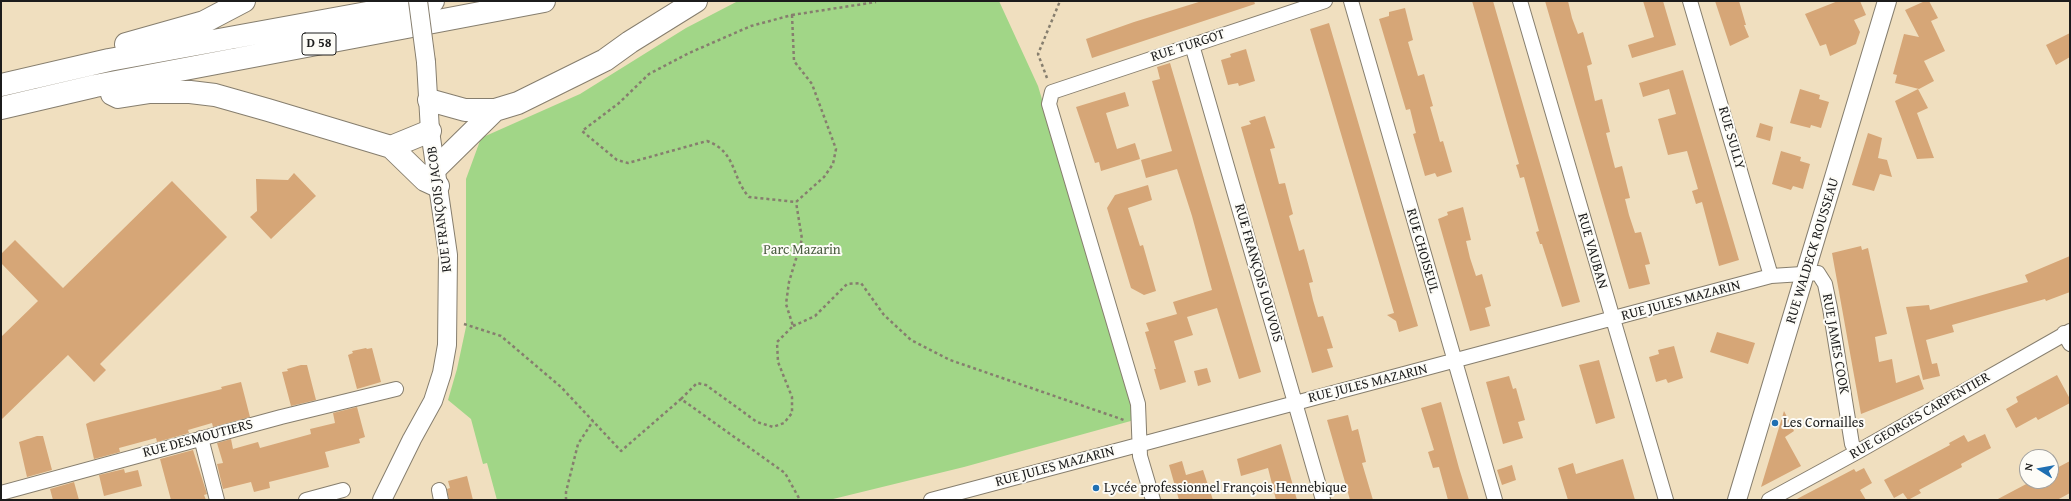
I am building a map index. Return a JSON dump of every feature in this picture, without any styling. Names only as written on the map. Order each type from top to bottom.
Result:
[{"type":"highway","points":[[109,60],[125,44],[204,22],[244,1]]},
{"type":"highway","name":"D 58","points":[[1,85],[109,60],[433,1]]},
{"type":"highway","name":"D 58","points":[[1,108],[94,86],[544,1]]},
{"type":"highway","points":[[429,100],[465,110],[495,110],[518,103],[605,60],[630,42],[696,1]]},
{"type":"highway","points":[[94,86],[118,97],[150,92],[190,92],[215,95],[391,147],[425,180],[437,177],[495,110]]},
{"type":"highway","points":[[391,147],[430,131]]},
{"type":"street","name":"RUE FRANÇOIS JACOB","points":[[382,500],[412,439],[433,401],[442,373],[447,345],[448,255],[430,131],[426,62],[418,1]]},
{"type":"street","name":"RUE TURGOT","points":[[1052,92],[1325,1]]},
{"type":"street","name":"RUE CHOISEUL","points":[[1350,1],[1495,500]]},
{"type":"street","name":"RUE VAUBAN","points":[[1520,1],[1666,500]]},
{"type":"street","name":"RUE SULLY","points":[[1690,1],[1771,276]]},
{"type":"street","name":"RUE WALDECK ROUSSEAU","points":[[1737,500],[1887,1]]},
{"type":"street","name":"RUE FRANÇOIS LOUVOIS","points":[[1192,45],[1323,500]]},
{"type":"street","points":[[1052,92],[1049,104],[1138,404],[1141,443],[1140,456],[1152,500]]},
{"type":"street","name":"RUE JULES MAZARIN","points":[[930,500],[1295,402],[1454,362],[1771,276],[1806,273]]},
{"type":"street","name":"RUE JAMES COOK","points":[[1806,273],[1818,273],[1824,284],[1832,316],[1852,444],[1857,452]]},
{"type":"street","name":"RUE GEORGES CARPENTIER","points":[[1769,500],[2068,336]]},
{"type":"street","name":"RUE DESMOUTIERS","points":[[1,493],[201,438],[396,389]]},
{"type":"street","points":[[201,438],[217,500]]},
{"type":"street","points":[[306,500],[343,490]]},
{"type":"path","points":[[1052,92],[1038,54],[1060,1]]},
{"type":"path","points":[[792,15],[794,61],[812,84],[836,149],[833,164],[824,177],[796,202],[749,197],[743,190],[730,158],[717,145],[707,141],[628,163],[617,160],[582,131],[619,102],[649,74],[689,53],[751,26],[792,15],[876,2]]},
{"type":"path","points":[[793,326],[786,304],[788,282],[802,238],[796,202]]},
{"type":"path","points":[[448,318],[501,336],[561,387],[621,451],[681,399],[697,383],[706,385],[757,422],[772,427],[784,423],[792,413],[792,397],[778,362],[777,342],[793,326],[815,316],[847,284],[861,283],[884,315],[911,340],[950,360],[1139,424]]},
{"type":"path","points":[[681,399],[786,473],[800,500]]},
{"type":"path","points":[[566,500],[566,492],[578,444],[593,422]]},
{"type":"green space","name":"Parc Mazarin","points":[[738,1],[999,1],[1038,86],[1138,419],[964,467],[829,500],[497,500],[487,463],[483,464],[471,419],[448,400],[457,369],[466,327],[466,179],[481,138],[580,94],[686,28]]},
{"type":"building","points":[[1202,1],[1254,1],[1255,4],[1092,58],[1086,39],[1134,22]]},
{"type":"building","points":[[1472,1],[1493,1],[1580,302],[1562,307],[1542,244],[1540,244],[1536,232],[1539,231],[1524,177],[1520,178],[1516,165],[1519,164]]},
{"type":"building","points":[[1545,1],[1568,1],[1578,34],[1583,32],[1592,64],[1587,66],[1595,101],[1602,99],[1610,132],[1606,133],[1615,168],[1622,166],[1630,198],[1625,199],[1629,215],[1635,233],[1641,232],[1650,264],[1645,265],[1650,284],[1629,289]]},
{"type":"building","points":[[1643,1],[1663,1],[1676,45],[1632,58],[1628,45],[1654,37]]},
{"type":"building","points":[[1715,1],[1739,1],[1746,25],[1744,25],[1749,37],[1730,46]]},
{"type":"building","points":[[1838,1],[1860,1],[1866,15],[1854,20],[1860,32],[1856,44],[1830,56],[1826,44],[1820,46],[1805,14]]},
{"type":"building","points":[[1925,1],[1929,1],[1938,18],[1931,21],[1945,51],[1924,61],[1934,81],[1919,89],[1895,83],[1897,75],[1893,74],[1904,34],[1919,37],[1905,10]]},
{"type":"building","points":[[1405,8],[1413,40],[1408,42],[1418,76],[1424,74],[1433,106],[1430,107],[1440,142],[1443,141],[1452,172],[1437,177],[1435,173],[1425,176],[1413,134],[1416,133],[1410,109],[1406,110],[1379,19],[1389,16],[1389,12]]},
{"type":"building","points":[[1329,23],[1418,326],[1399,332],[1396,321],[1387,315],[1394,313],[1310,29]]},
{"type":"building","points":[[2070,33],[2070,57],[2056,65],[2046,45]]},
{"type":"building","points":[[1246,49],[1255,81],[1239,86],[1238,83],[1228,85],[1221,60],[1231,57],[1230,54]]},
{"type":"building","points":[[1170,63],[1261,372],[1239,379],[1217,308],[1187,317],[1193,335],[1174,341],[1186,382],[1160,390],[1154,369],[1156,369],[1145,332],[1149,331],[1146,323],[1177,314],[1173,302],[1212,290],[1192,216],[1177,169],[1146,178],[1141,160],[1172,151],[1152,81],[1160,79],[1157,67]]},
{"type":"building","points":[[1683,70],[1739,260],[1719,266],[1702,202],[1696,204],[1692,191],[1698,189],[1687,151],[1668,155],[1658,119],[1676,114],[1669,89],[1643,97],[1639,83]]},
{"type":"building","points":[[1800,89],[1820,95],[1819,99],[1829,102],[1821,128],[1811,125],[1810,128],[1790,123]]},
{"type":"building","points":[[1918,89],[1928,108],[1917,113],[1934,158],[1917,159],[1895,101]]},
{"type":"building","points":[[1125,92],[1129,106],[1106,113],[1117,149],[1135,143],[1140,159],[1101,171],[1099,162],[1095,163],[1076,107]]},
{"type":"building","points":[[1265,116],[1275,148],[1270,149],[1279,184],[1285,183],[1293,214],[1289,216],[1299,251],[1304,249],[1313,282],[1309,283],[1313,300],[1318,317],[1323,316],[1333,348],[1327,349],[1333,367],[1312,373],[1241,127],[1251,124],[1249,121]]},
{"type":"building","points":[[1760,123],[1773,127],[1770,141],[1756,137]]},
{"type":"building","points":[[1868,133],[1882,138],[1878,158],[1887,160],[1892,177],[1880,174],[1874,191],[1852,185]]},
{"type":"building","points":[[1781,151],[1801,157],[1800,161],[1810,164],[1803,189],[1793,186],[1791,190],[1772,184]]},
{"type":"building","points":[[294,173],[316,196],[271,239],[250,217],[257,211],[256,179],[288,180]]},
{"type":"building","points":[[172,181],[227,237],[100,364],[106,370],[94,382],[68,355],[1,420],[1,337],[38,301],[1,263],[1,254],[15,240],[63,288]]},
{"type":"building","points":[[1148,185],[1152,200],[1128,208],[1140,246],[1143,245],[1156,291],[1144,295],[1131,288],[1107,208],[1115,195]]},
{"type":"building","points":[[1463,207],[1471,240],[1466,241],[1470,258],[1476,276],[1482,274],[1491,306],[1485,308],[1490,326],[1470,331],[1438,219],[1448,215],[1447,212]]},
{"type":"building","points":[[1861,246],[1862,250],[1868,248],[1887,334],[1875,337],[1879,362],[1892,359],[1896,383],[1919,375],[1924,389],[1861,414],[1832,253]]},
{"type":"building","points":[[2070,256],[2070,292],[2046,301],[2045,299],[1952,325],[1954,332],[1926,340],[1932,364],[1937,363],[1940,376],[1923,380],[1906,307],[1929,305],[1930,310],[2028,282],[2025,275]]},
{"type":"building","points":[[1717,332],[1755,343],[1748,364],[1710,352]]},
{"type":"building","points":[[1674,346],[1683,378],[1668,383],[1666,379],[1656,382],[1649,357],[1659,354],[1658,350]]},
{"type":"building","points":[[372,348],[381,382],[357,389],[348,355],[353,353],[352,351]]},
{"type":"building","points":[[1599,360],[1615,418],[1596,424],[1579,365]]},
{"type":"building","points":[[301,365],[307,365],[316,400],[291,406],[282,372]]},
{"type":"building","points":[[1207,368],[1211,382],[1198,386],[1194,371]]},
{"type":"building","points":[[2057,375],[2070,399],[2070,403],[2038,420],[2036,417],[2016,428],[2006,409],[2018,402],[2016,397]]},
{"type":"building","points":[[1509,376],[1513,389],[1516,388],[1525,420],[1518,422],[1523,438],[1503,444],[1486,382]]},
{"type":"building","points":[[241,382],[250,417],[213,427],[212,423],[188,430],[189,433],[157,442],[156,438],[119,448],[120,452],[94,459],[86,424],[222,389],[221,387]]},
{"type":"building","points":[[1441,402],[1469,500],[1448,500],[1439,467],[1433,468],[1428,452],[1434,450],[1421,408]]},
{"type":"building","points":[[357,407],[365,437],[359,439],[360,443],[325,452],[329,467],[269,482],[270,488],[254,492],[251,482],[223,489],[217,464],[223,463],[217,443],[231,439],[233,449],[258,442],[260,448],[311,434],[310,429],[335,423],[333,413]]},
{"type":"building","points":[[1784,411],[1794,431],[1785,437],[1801,466],[1761,487]]},
{"type":"building","points":[[1348,415],[1352,431],[1358,429],[1366,462],[1362,463],[1373,500],[1350,500],[1327,420]]},
{"type":"building","points":[[1985,434],[1991,448],[1961,464],[1962,467],[1919,490],[1921,493],[1908,500],[1903,493],[1894,498],[1884,480],[1950,445],[1949,443],[1964,435],[1968,442]]},
{"type":"building","points":[[37,436],[43,436],[52,470],[27,477],[19,442]]},
{"type":"building","points":[[1281,444],[1297,500],[1276,500],[1268,468],[1241,476],[1237,459]]},
{"type":"building","points":[[193,450],[207,494],[204,495],[206,500],[171,500],[160,459]]},
{"type":"building","points":[[1623,459],[1635,500],[1568,500],[1558,468],[1573,463],[1576,474]]},
{"type":"building","points":[[1182,461],[1186,475],[1203,470],[1213,500],[1179,500],[1169,465]]},
{"type":"building","points":[[2070,461],[2070,493],[2057,500],[1996,500],[2019,488],[2059,489],[2059,467]]},
{"type":"building","points":[[1512,465],[1516,480],[1502,485],[1497,470]]},
{"type":"building","points":[[1864,468],[1872,483],[1860,490],[1866,500],[1795,500],[1854,469],[1856,472]]},
{"type":"building","points":[[124,469],[125,473],[138,470],[142,486],[104,496],[99,475]]},
{"type":"building","points":[[467,476],[473,500],[449,500],[447,489],[450,488],[448,481]]},
{"type":"building","points":[[74,482],[79,500],[53,500],[50,489]]},
{"type":"place","name":"Les Cornailles","points":[[1775,423]]},
{"type":"place","name":"Lycée professionnel François Hennebique","points":[[1096,488]]}]
